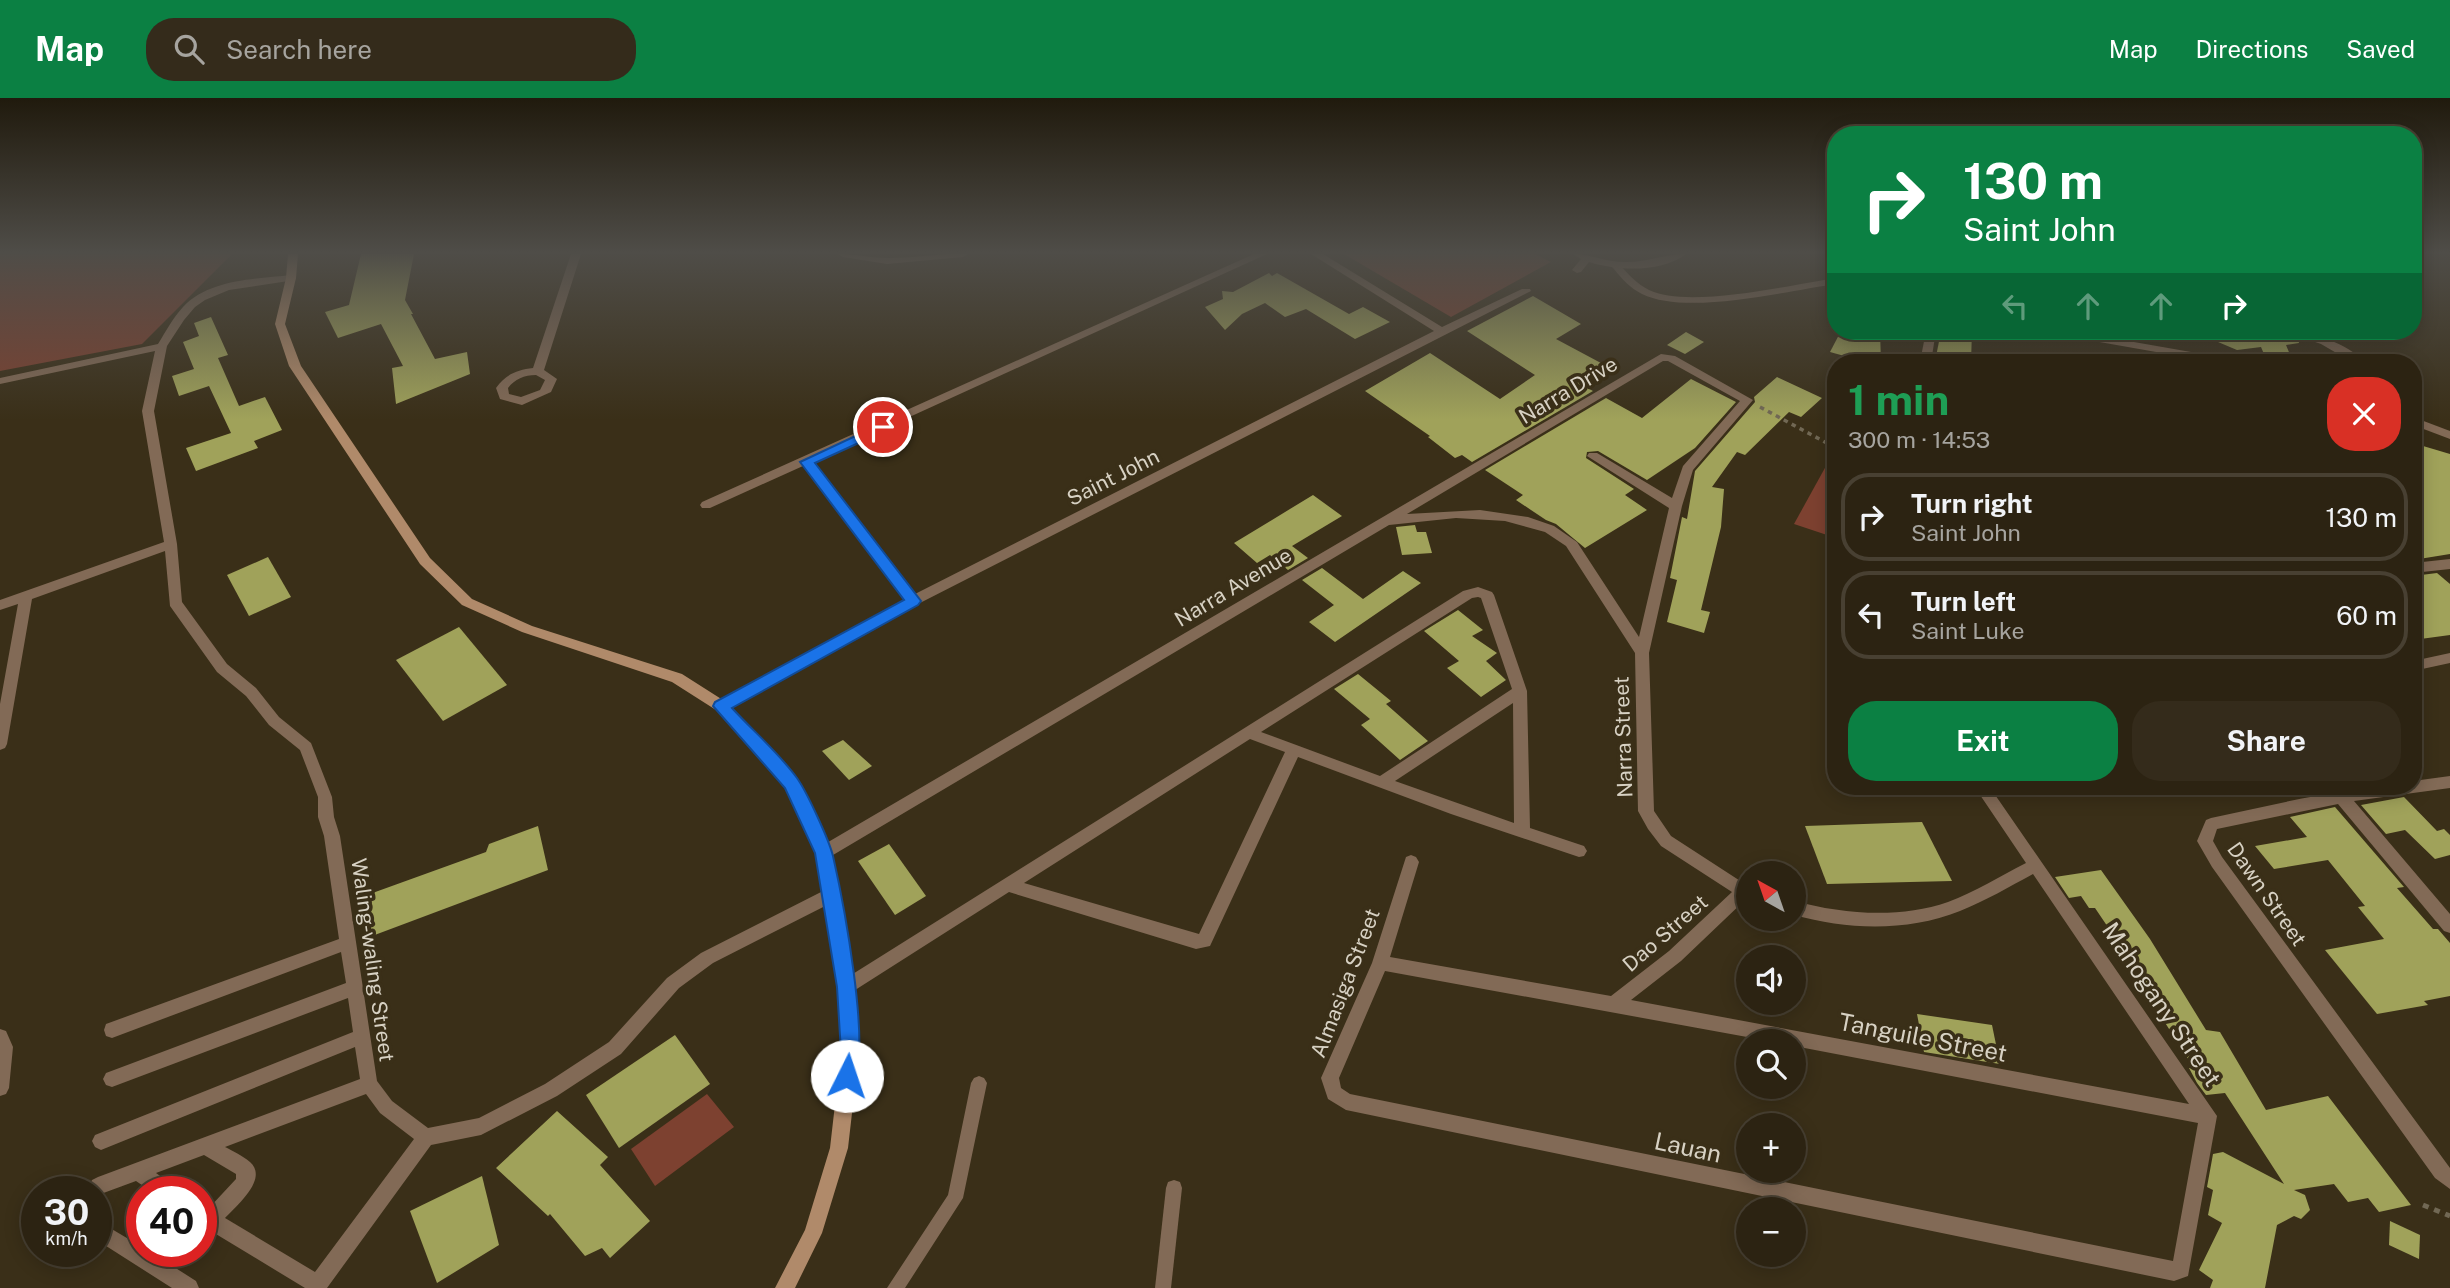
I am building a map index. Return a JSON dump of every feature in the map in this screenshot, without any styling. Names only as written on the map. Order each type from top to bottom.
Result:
[{"type":"street","points":[[0,381],[162,346],[187,310]]},
{"type":"street","points":[[283,310],[280,324],[296,366],[425,561],[467,602],[527,629],[677,678],[721,706],[792,784],[823,853],[846,987],[850,1052],[839,1148],[813,1233],[785,1288]]},
{"type":"street","points":[[538,372],[558,310]]},
{"type":"street","points":[[706,505],[807,462],[1141,310]]},
{"type":"street","points":[[1406,310],[1441,331]]},
{"type":"street","name":"Saint John","points":[[721,706],[913,601],[1487,310]]},
{"type":"street","points":[[2096,340],[2161,354]]},
{"type":"street","points":[[2319,340],[2346,354]]},
{"type":"street","name":"Waling-waling Street","points":[[162,346],[148,411],[171,544],[175,603],[222,668],[251,692],[274,721],[306,747],[325,797],[369,1084],[386,1107],[426,1137]]},
{"type":"street","name":"Narra Drive","points":[[1386,521],[1661,357],[1671,358],[1747,400]]},
{"type":"street","points":[[1642,653],[1687,469],[1747,400]]},
{"type":"street","points":[[2422,424],[2450,435]]},
{"type":"street","points":[[1593,456],[1676,506]]},
{"type":"street","points":[[807,462],[913,601]]},
{"type":"street","name":"Narra Avenue","points":[[823,853],[1386,521],[1435,514],[1487,514],[1536,524],[1569,541],[1642,653]]},
{"type":"street","points":[[0,605],[171,544]]},
{"type":"street","points":[[2422,567],[2450,564]]},
{"type":"street","points":[[846,987],[1468,594],[1478,592],[1486,595],[1520,691],[1522,831]]},
{"type":"street","points":[[0,744],[26,596]]},
{"type":"street","name":"Narra Street","points":[[1642,653],[1646,811],[1665,841],[1736,887]]},
{"type":"street","points":[[2422,664],[2450,658]]},
{"type":"street","points":[[1382,782],[1520,691]]},
{"type":"street","points":[[1249,733],[1578,851]]},
{"type":"street","points":[[1008,884],[1196,942],[1204,941],[1294,749]]},
{"type":"street","name":"Dawn Street","points":[[2422,786],[2450,782]]},
{"type":"street","name":"Mahogany Street","points":[[1988,795],[2208,1116],[2184,1263],[2181,1269],[2174,1271]]},
{"type":"street","name":"Dawn Street","points":[[2355,795],[2211,824],[2206,841],[2217,862],[2432,1161],[2450,1180]]},
{"type":"street","points":[[2340,797],[2450,926]]},
{"type":"street","name":"Almasiga Street","points":[[1330,1078],[1380,963],[1411,862]]},
{"type":"street","points":[[1806,912],[1879,921],[1946,910],[2037,865]]},
{"type":"street","points":[[217,1224],[317,1286],[426,1137],[481,1126],[551,1090],[615,1048],[673,983],[707,958],[829,896]]},
{"type":"street","name":"Dao Street","points":[[1614,1004],[1675,956],[1736,901]]},
{"type":"street","points":[[112,1030],[347,943]]},
{"type":"street","name":"Tanguile Street","points":[[1380,963],[1614,1004],[2208,1116]]},
{"type":"street","points":[[112,1079],[353,988]]},
{"type":"street","points":[[0,1088],[4,1046],[1,1037]]},
{"type":"street","points":[[101,1141],[360,1037]]},
{"type":"street","name":"Lauan","points":[[1330,1078],[1334,1093],[1346,1102],[2174,1271]]},
{"type":"street","points":[[112,1181],[369,1084]]},
{"type":"street","points":[[205,1145],[245,1169],[247,1175],[245,1183],[217,1207]]},
{"type":"street","points":[[138,1171],[145,1176]]},
{"type":"street","points":[[112,1238],[188,1288]]},
{"type":"lane","points":[[895,1288],[956,1198],[979,1083]]},
{"type":"lane","points":[[1163,1288],[1174,1188]]},
{"type":"path","points":[[1747,400],[1827,443]]},
{"type":"path","points":[[2423,1205],[2450,1216]]},
{"type":"shaded area","points":[[0,310],[176,310],[142,344],[0,371]]},
{"type":"shaded area","points":[[1438,310],[1465,310],[1451,317]]},
{"type":"shaded area","points":[[1826,466],[1827,466],[1827,535],[1794,524]]},
{"type":"shaded area","points":[[707,1094],[734,1127],[655,1186],[631,1149]]},
{"type":"building","points":[[333,310],[410,310],[435,359],[467,352],[470,374],[396,404],[392,368],[403,366],[381,324],[338,338],[325,312]]},
{"type":"building","points":[[1207,310],[1251,310],[1242,314],[1225,330]]},
{"type":"building","points":[[1274,310],[1305,310],[1285,317]]},
{"type":"building","points":[[1307,310],[1341,310],[1349,314],[1358,310],[1368,310],[1390,322],[1355,339]]},
{"type":"building","points":[[1507,310],[1556,310],[1581,324],[1556,339],[1614,370],[1584,386],[1593,391],[1472,462],[1462,455],[1455,458],[1428,437],[1430,436],[1365,391],[1430,353],[1500,399],[1535,375],[1467,331]]},
{"type":"building","points":[[211,317],[228,355],[218,358],[239,406],[265,397],[282,430],[254,441],[258,448],[196,471],[186,448],[231,433],[209,386],[179,396],[172,376],[194,369],[183,342],[199,336],[194,323]]},
{"type":"building","points":[[1686,332],[1704,342],[1685,354],[1667,345]]},
{"type":"building","points":[[1836,340],[1880,340],[1881,354],[1830,352]]},
{"type":"building","points":[[1939,340],[1972,340],[1971,354],[1937,354]]},
{"type":"building","points":[[2213,340],[2298,340],[2299,343],[2286,345],[2290,354],[2264,354],[2261,347],[2237,350]]},
{"type":"building","points":[[1777,377],[1822,398],[1801,417],[1789,412],[1745,455],[1737,452],[1712,487],[1724,489],[1721,527],[1701,610],[1710,612],[1704,633],[1667,622],[1677,580],[1670,578],[1682,517],[1687,519],[1695,471],[1755,402],[1754,397]]},
{"type":"building","points":[[1691,379],[1736,402],[1695,448],[1647,480],[1598,451],[1587,452],[1586,458],[1634,489],[1625,495],[1647,510],[1585,548],[1556,524],[1516,500],[1523,495],[1485,470],[1606,398],[1642,418]]},
{"type":"building","points":[[2422,446],[2450,454],[2450,554],[2422,559]]},
{"type":"building","points":[[1313,495],[1342,516],[1292,546],[1308,558],[1288,570],[1270,555],[1257,563],[1234,543]]},
{"type":"building","points":[[1415,525],[1417,532],[1426,532],[1432,553],[1402,555],[1396,527]]},
{"type":"building","points":[[268,557],[291,597],[249,616],[227,575]]},
{"type":"building","points":[[1322,568],[1363,599],[1403,571],[1421,583],[1335,642],[1309,622],[1334,605],[1302,580]]},
{"type":"building","points":[[2437,573],[2450,584],[2450,635],[2422,639],[2422,575]]},
{"type":"building","points":[[1458,610],[1483,630],[1472,636],[1497,653],[1486,661],[1506,680],[1481,697],[1447,668],[1459,661],[1424,631]]},
{"type":"building","points":[[459,627],[507,685],[443,721],[396,660]]},
{"type":"building","points":[[1358,674],[1391,701],[1386,704],[1428,741],[1400,760],[1361,725],[1370,719],[1334,689]]},
{"type":"building","points":[[843,740],[872,766],[849,780],[822,751]]},
{"type":"building","points":[[2404,797],[2437,831],[2444,829],[2450,835],[2450,855],[2435,859],[2405,830],[2386,834],[2361,805]]},
{"type":"building","points":[[2335,807],[2404,887],[2397,888],[2433,929],[2438,929],[2450,943],[2450,996],[2424,1001],[2428,1005],[2377,1014],[2325,950],[2384,939],[2358,907],[2365,906],[2328,860],[2274,869],[2255,846],[2307,837],[2290,817]]},
{"type":"building","points":[[1922,822],[1952,881],[1827,884],[1805,826]]},
{"type":"building","points":[[538,826],[548,870],[372,936],[367,895],[486,852],[489,844]]},
{"type":"building","points":[[889,844],[926,896],[895,915],[858,861]]},
{"type":"building","points":[[2101,870],[2150,939],[2206,1030],[2220,1032],[2266,1110],[2328,1096],[2411,1205],[2379,1212],[2368,1198],[2348,1202],[2334,1184],[2294,1190],[2305,1195],[2310,1210],[2301,1219],[2294,1216],[2277,1225],[2265,1288],[2210,1288],[2213,1280],[2199,1270],[2222,1223],[2208,1215],[2213,1190],[2207,1187],[2213,1154],[2223,1152],[2284,1184],[2225,1093],[2206,1095],[2197,1083],[2189,1068],[2194,1068],[2155,1007],[2157,1005],[2139,977],[2141,976],[2095,908],[2089,908],[2081,896],[2069,898],[2055,877]]},
{"type":"building","points":[[1917,1014],[1992,1025],[2000,1064],[1924,1052]]},
{"type":"building","points":[[675,1035],[710,1084],[619,1148],[586,1095]]},
{"type":"building","points":[[557,1111],[608,1157],[600,1165],[650,1221],[610,1258],[602,1248],[585,1256],[550,1214],[548,1216],[496,1168]]},
{"type":"building","points":[[482,1176],[499,1245],[437,1283],[410,1211]]},
{"type":"building","points":[[2390,1221],[2420,1235],[2419,1259],[2389,1245]]},
{"type":"route","points":[[847,1076],[850,1052],[846,987],[823,853],[792,784],[721,706],[913,601],[807,462],[883,427]]}]
